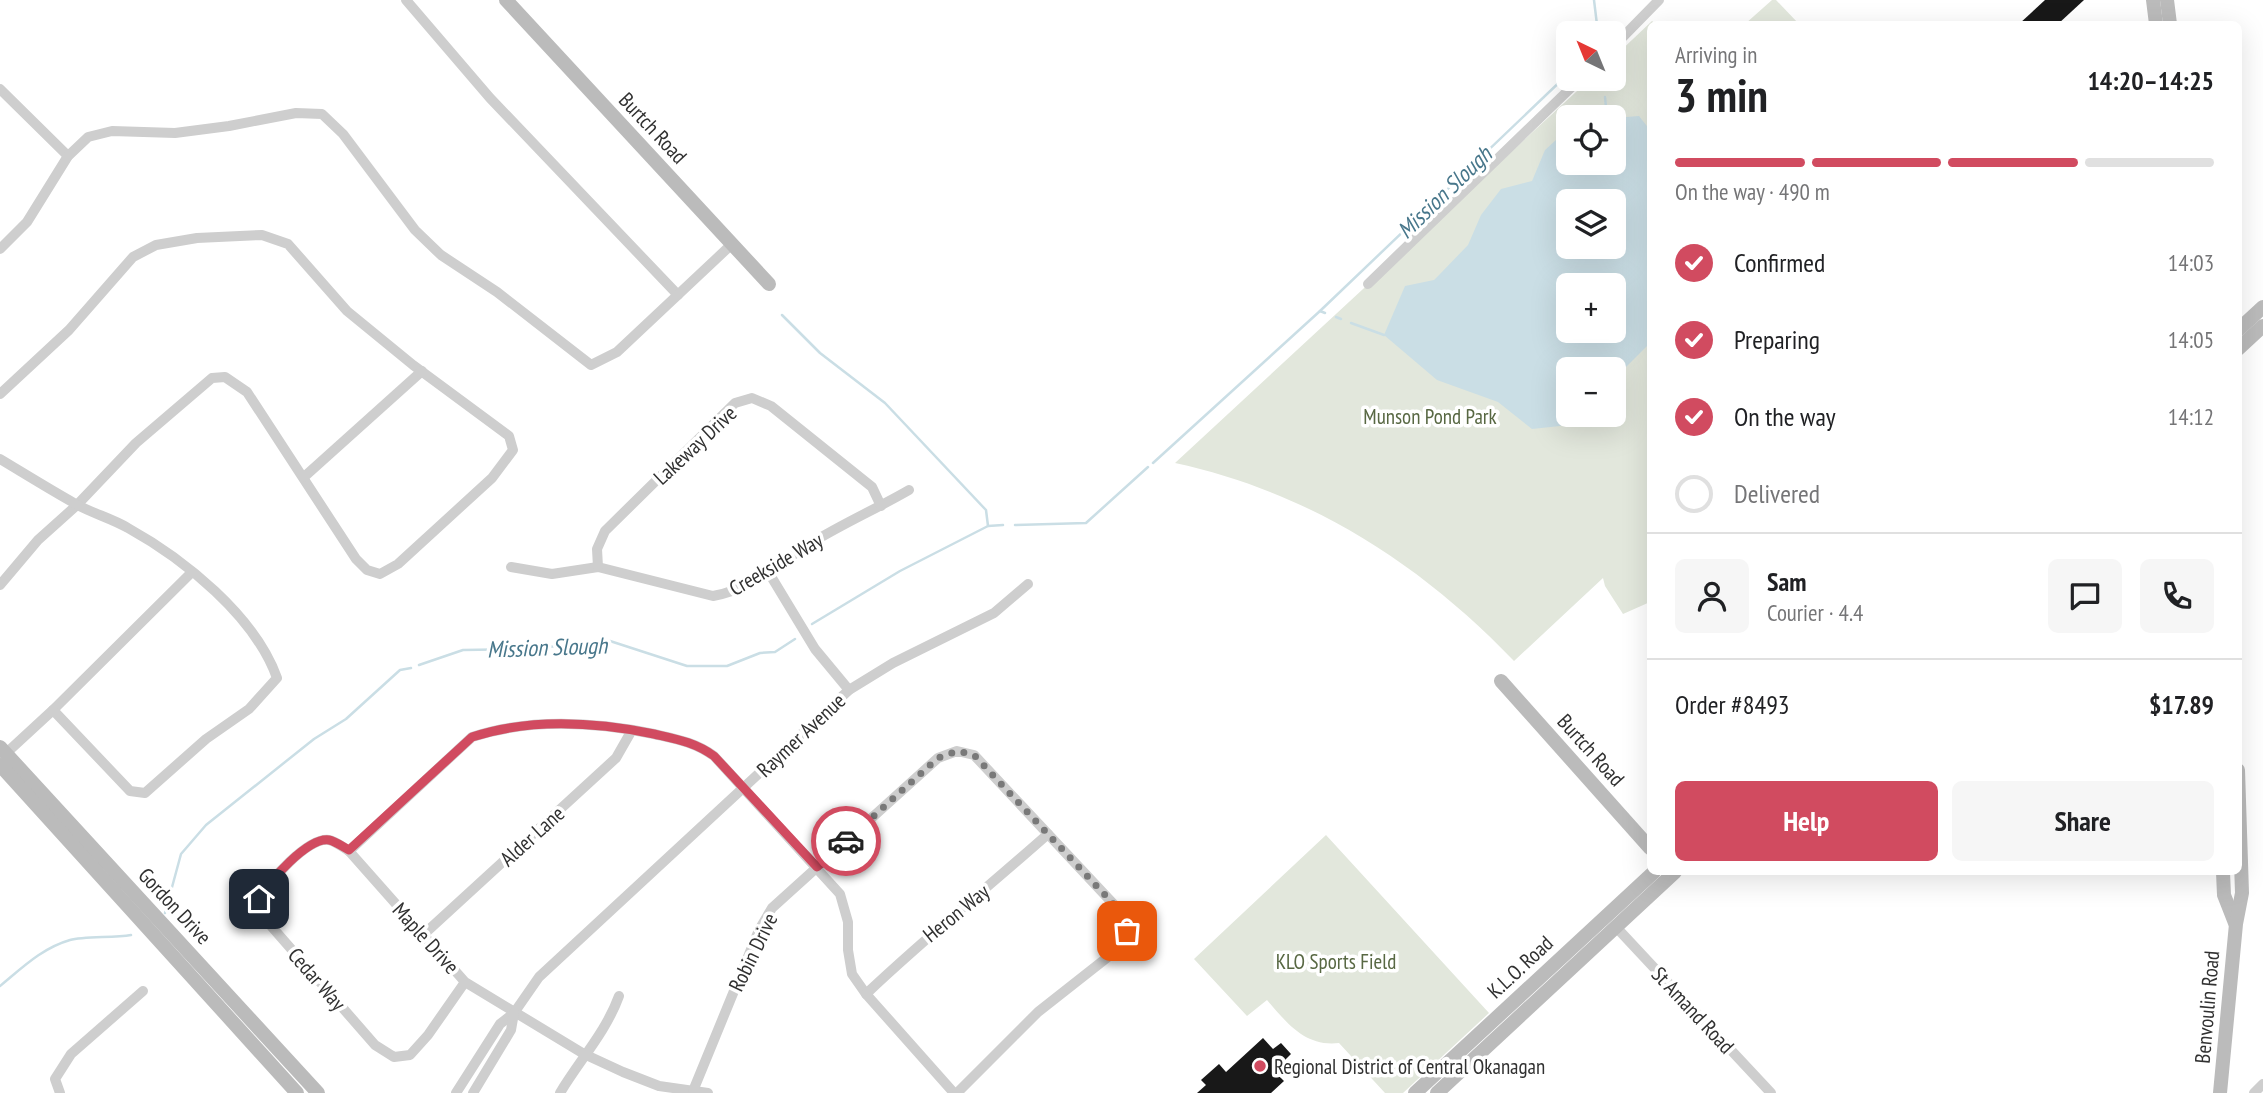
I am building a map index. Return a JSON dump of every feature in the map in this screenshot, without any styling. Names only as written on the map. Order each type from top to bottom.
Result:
[{"type":"main road","name":"Burtch Road","points":[[506,0],[769,285]]},
{"type":"main road","points":[[2153,0],[2156,21]]},
{"type":"main road","points":[[2167,0],[2170,21]]},
{"type":"main road","points":[[2242,316],[2261,309]]},
{"type":"main road","points":[[2242,326],[2261,309]]},
{"type":"main road","points":[[2242,345],[2263,326]]},
{"type":"main road","name":"Burtch Road","points":[[1501,681],[1647,845]]},
{"type":"main road","name":"Gordon Drive","points":[[1,756],[297,1093]]},
{"type":"main road","name":"Gordon Drive","points":[[1,756],[318,1093]]},
{"type":"main road","name":"K.L.O. Road","points":[[1415,1093],[1651,875]]},
{"type":"main road","name":"K.L.O. Road","points":[[1437,1093],[1671,875]]},
{"type":"main road","name":"Benvoulin Road","points":[[2223,875],[2224,895],[2236,924]]},
{"type":"main road","name":"Benvoulin Road","points":[[2220,1093],[2236,924],[2242,894],[2241,875]]},
{"type":"street","points":[[406,0],[490,98],[678,295]]},
{"type":"street","points":[[1626,34],[1659,0]]},
{"type":"street","points":[[0,89],[68,156]]},
{"type":"street","points":[[1367,285],[1568,91]]},
{"type":"street","points":[[0,249],[27,222],[68,156],[88,137],[112,131],[175,132],[229,126],[296,113],[322,114],[343,134],[408,222],[441,256],[497,292],[591,365],[617,352],[732,244]]},
{"type":"street","points":[[0,394],[69,330],[133,257],[156,245],[210,237],[262,235],[288,244],[347,311],[509,436],[513,450],[492,478],[398,564],[380,574],[367,570],[356,559],[247,392],[225,377],[212,378],[136,443],[77,505],[38,540],[0,584]]},
{"type":"street","points":[[304,477],[422,371]]},
{"type":"street","name":"Lakeway Drive","points":[[598,567],[597,549],[605,531],[735,403],[752,398],[771,406],[872,487],[881,506]]},
{"type":"street","points":[[0,459],[77,505],[126,527],[171,555],[224,601],[248,628],[272,664],[276,678],[248,709],[206,739],[145,793],[130,790],[53,710]]},
{"type":"street","name":"Creekside Way","points":[[511,567],[552,574],[598,567],[713,596],[732,593],[769,573],[812,543],[909,489]]},
{"type":"street","points":[[1,756],[53,710],[191,573]]},
{"type":"street","points":[[769,573],[815,649],[849,690]]},
{"type":"street","name":"Raymer Avenue","points":[[456,1093],[500,1024],[514,1013],[539,976],[849,690],[893,663],[993,613],[1028,584]]},
{"type":"street","points":[[349,850],[472,737],[496,729],[593,723],[698,744],[714,756],[840,894],[849,922],[848,950],[852,974],[866,994],[955,1093]]},
{"type":"street","name":"Alder Lane","points":[[423,935],[616,758],[632,730]]},
{"type":"street","name":"Robin Drive","points":[[693,1091],[759,929],[772,908],[938,758],[957,751],[974,755],[1120,911],[1127,931],[1118,949],[1038,1012],[955,1093]]},
{"type":"street","name":"Heron Way","points":[[866,994],[923,940],[1048,834]]},
{"type":"street","name":"Cedar Way","points":[[349,850],[330,840],[315,842],[267,883],[259,899],[265,919],[375,1045],[394,1057],[410,1055],[428,1035],[465,982]]},
{"type":"street","name":"Maple Drive","points":[[349,850],[465,982],[584,1054],[659,1086],[708,1093]]},
{"type":"street","name":"St Amand Road","points":[[1616,927],[1771,1093]]},
{"type":"street","points":[[60,1093],[55,1080],[71,1054],[143,991]]},
{"type":"street","points":[[559,1093],[610,1020],[619,996]]},
{"type":"street","name":"Raymer Avenue","points":[[473,1093],[511,1030],[514,1013]]},
{"type":"street","points":[[2253,1093],[2263,1084]]},
{"type":"green space","points":[[1772,0],[1776,0],[1796,21],[1748,21]]},
{"type":"green space","name":"Munson Pond Park","points":[[1647,26],[1647,603],[1623,614],[1605,586],[1603,578],[1514,661],[1440,593],[1360,536],[1271,492],[1175,463],[1556,110],[1556,175],[1626,175],[1626,105],[1562,105],[1577,91],[1626,91],[1626,46]]},
{"type":"green space","name":"KLO Sports Field","points":[[1326,835],[1489,1013],[1403,1093],[1385,1093],[1339,1043],[1316,1041],[1298,1032],[1267,1000],[1247,1016],[1194,959]]},
{"type":"shaded area","points":[[1639,116],[1647,126],[1647,346],[1626,367],[1626,357],[1556,357],[1556,426],[1532,429],[1498,402],[1437,380],[1384,335],[1405,286],[1434,280],[1468,245],[1481,215],[1501,189],[1532,181],[1545,150],[1556,140],[1556,175],[1626,175],[1626,117]]},
{"type":"building","points":[[2045,0],[2084,0],[2061,21],[2022,21]]},
{"type":"building","name":"Regional District of Central Okanagan","points":[[1263,1038],[1273,1049],[1281,1043],[1291,1054],[1283,1062],[1288,1067],[1279,1076],[1284,1081],[1271,1093],[1197,1093],[1206,1085],[1201,1080],[1219,1064],[1226,1072]]},
{"type":"waterway","name":"Mission Slough","points":[[1594,0],[1597,21]]},
{"type":"waterway","name":"Mission Slough","points":[[1320,311],[1556,85]]},
{"type":"waterway","name":"Mission Slough","points":[[1605,97],[1606,105]]},
{"type":"waterway","name":"Mission Slough","points":[[1153,463],[1320,311],[1325,313]]},
{"type":"waterway","points":[[782,315],[820,353],[885,403],[986,510],[988,526]]},
{"type":"waterway","name":"Mission Slough","points":[[1336,317],[1341,319]]},
{"type":"waterway","name":"Mission Slough","points":[[1351,323],[1384,335]]},
{"type":"waterway","name":"Mission Slough","points":[[1015,525],[1086,523],[1148,467]]},
{"type":"waterway","name":"Mission Slough","points":[[812,624],[900,571],[988,526],[1003,525]]},
{"type":"waterway","name":"Mission Slough","points":[[419,665],[463,650],[527,649],[610,641],[687,666],[727,666],[760,653],[775,652],[795,639]]},
{"type":"waterway","name":"Mission Slough","points":[[165,913],[181,854],[206,825],[314,739],[346,719],[400,670],[411,668]]},
{"type":"waterway","name":"Mission Slough","points":[[0,986],[33,959],[60,944],[76,939],[131,935]]},
{"type":"way so far","points":[[846,841],[938,758],[957,751],[974,755],[1120,911],[1127,931]]},
{"type":"place","name":"Regional District of Central Okanagan","points":[[1260,1066]]},
{"type":"route","points":[[259,899],[267,883],[315,842],[330,840],[349,850],[472,737],[496,729],[593,723],[698,744],[714,756],[817,867],[846,841]]}]
